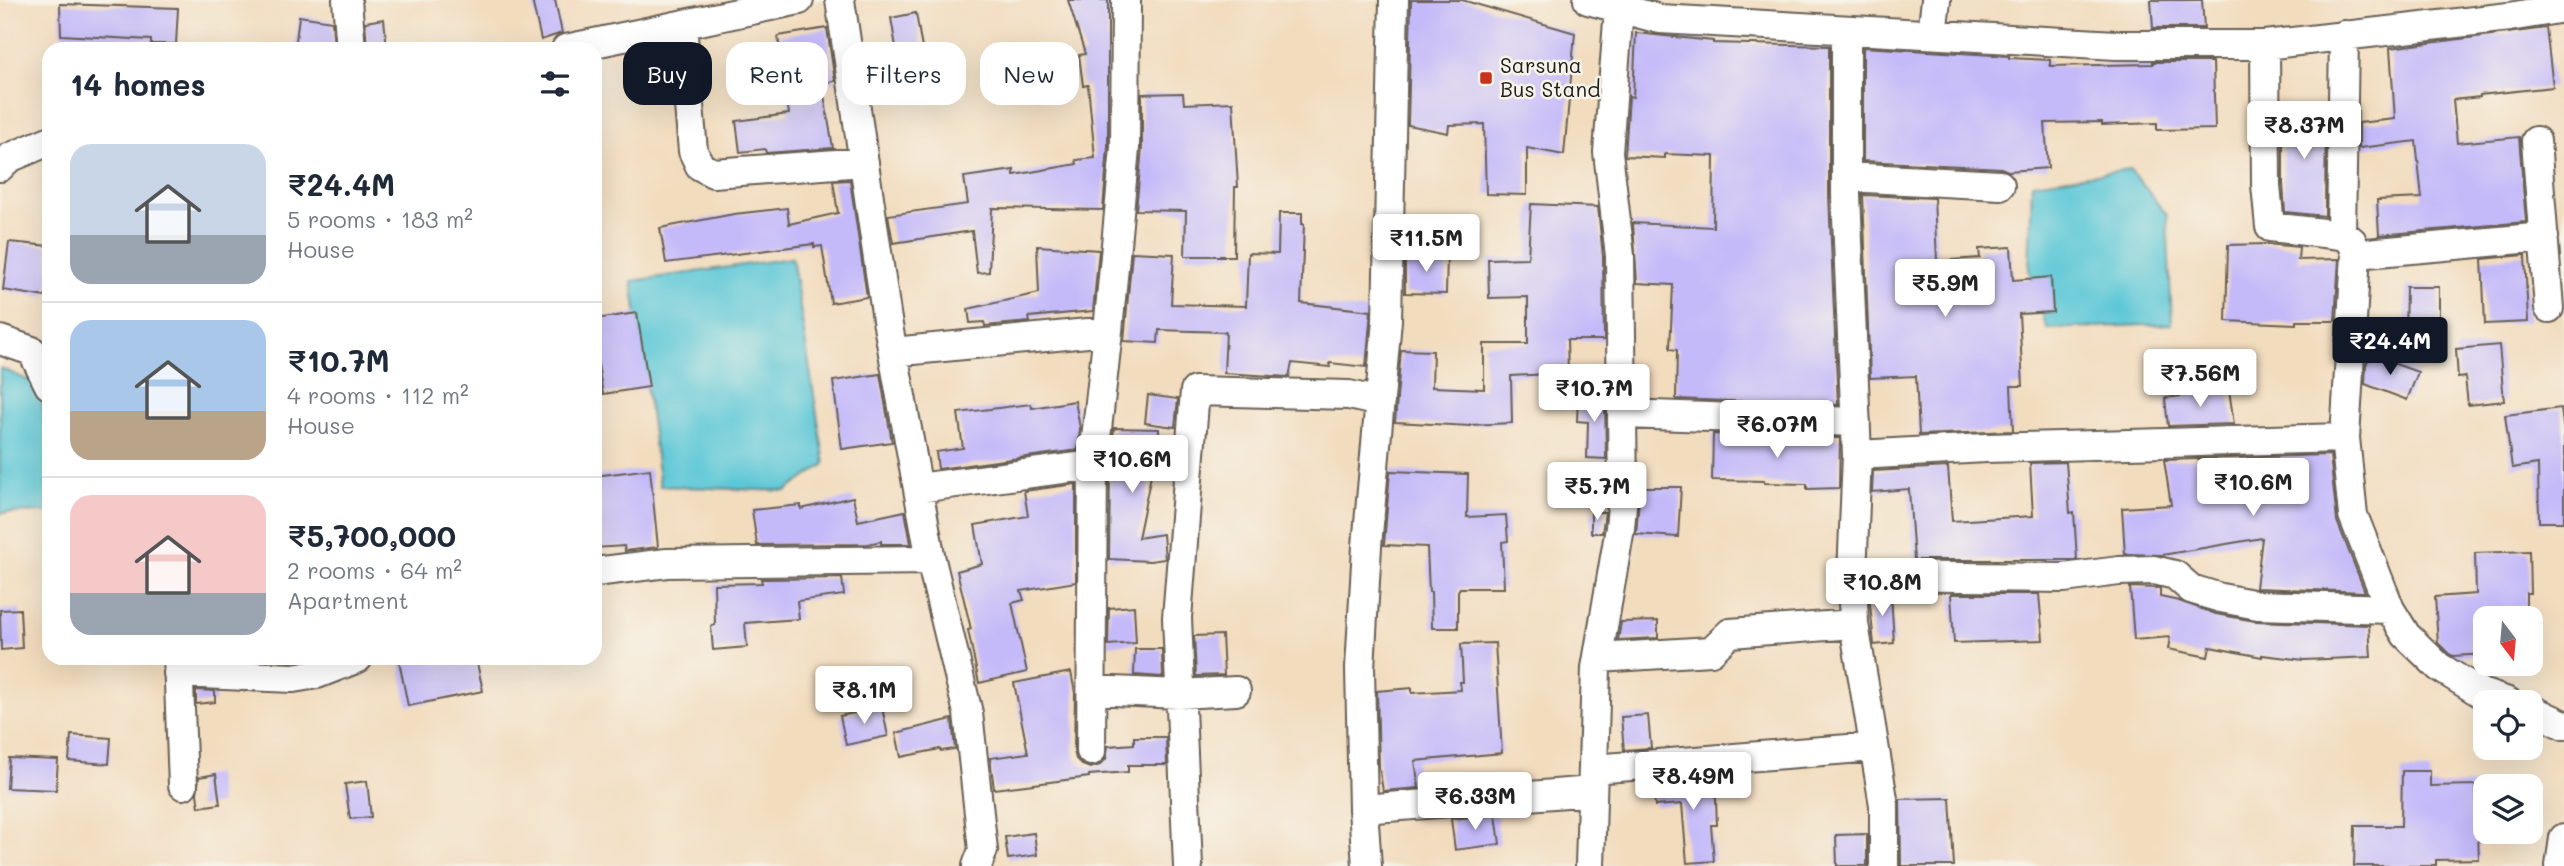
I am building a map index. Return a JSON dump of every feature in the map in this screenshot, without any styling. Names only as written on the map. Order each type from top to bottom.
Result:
[{"type":"street","points":[[347,0],[350,42]]},
{"type":"street","points":[[600,42],[799,0]]},
{"type":"street","points":[[840,0],[893,352],[931,560],[968,713],[984,850],[977,866]]},
{"type":"street","points":[[1091,751],[1093,465],[1125,148],[1126,0]]},
{"type":"street","points":[[1367,866],[1360,668],[1387,320],[1394,0]]},
{"type":"street","points":[[1588,0],[1660,19],[2116,45],[2264,45],[2509,17],[2564,8]]},
{"type":"street","points":[[1932,34],[1936,0]]},
{"type":"street","points":[[1590,866],[1598,658],[1623,495],[1620,256],[1608,152],[1619,8]]},
{"type":"street","points":[[682,25],[693,151],[699,166],[713,173],[864,162]]},
{"type":"street","points":[[1846,30],[1846,177],[1857,455],[1852,576],[1854,624],[1884,805],[1884,866]]},
{"type":"street","points":[[2344,35],[2348,245],[2345,438],[2353,515],[2390,609],[2406,635],[2439,667],[2476,690]]},
{"type":"street","points":[[2264,45],[2266,185],[2270,227],[2348,245],[2544,237]]},
{"type":"street","points":[[2536,141],[2549,308]]},
{"type":"street","points":[[0,167],[9,158],[42,144]]},
{"type":"street","points":[[1846,177],[2000,185]]},
{"type":"street","points":[[893,352],[1108,331]]},
{"type":"street","points":[[0,340],[32,351],[42,371]]},
{"type":"street","points":[[1188,866],[1177,618],[1195,391],[1349,395],[1380,402]]},
{"type":"street","points":[[1624,414],[1856,422]]},
{"type":"street","points":[[1857,455],[1986,448],[2345,438]]},
{"type":"street","points":[[918,488],[1093,465]]},
{"type":"street","points":[[602,571],[667,563],[931,560]]},
{"type":"street","points":[[1852,576],[2064,578],[2119,571],[2154,570],[2175,575],[2191,589],[2258,606],[2390,609]]},
{"type":"street","points":[[1598,658],[1711,651],[1730,634],[1854,624]]},
{"type":"street","points":[[183,785],[178,665],[293,678],[317,674],[340,665]]},
{"type":"street","points":[[1091,690],[1180,694],[1237,691]]},
{"type":"street","points":[[2543,715],[2564,725]]},
{"type":"street","points":[[1363,809],[1874,747]]},
{"type":"street","points":[[2560,866],[2564,838]]},
{"type":"water","points":[[2130,169],[2167,215],[2172,324],[2047,329],[2029,271],[2032,183]]},
{"type":"water","points":[[792,258],[825,464],[786,491],[660,486],[632,281]]},
{"type":"water","points":[[0,368],[39,385],[42,402],[42,512],[0,513]]},
{"type":"building","points":[[532,0],[555,0],[562,33],[541,40]]},
{"type":"building","points":[[1068,0],[1108,0],[1108,147],[1103,210],[992,208],[989,272],[977,273],[972,231],[893,243],[888,215],[968,204],[964,177],[1014,170],[1014,175],[1077,164],[1076,160],[1095,158],[1088,85],[1083,86],[1079,55],[1085,54]]},
{"type":"building","name":"Sarsuna Bus Stand","points":[[1411,0],[1462,0],[1575,33],[1564,155],[1527,148],[1527,195],[1486,194],[1484,124],[1449,125],[1448,133],[1408,125]]},
{"type":"building","points":[[2151,0],[2202,0],[2204,28],[2153,28]]},
{"type":"building","points":[[60,4],[178,8],[176,42],[61,35]]},
{"type":"building","points":[[916,13],[921,42],[895,42],[891,18]]},
{"type":"building","points":[[299,16],[332,21],[334,42],[296,42]]},
{"type":"building","points":[[384,19],[386,42],[366,42],[365,22]]},
{"type":"building","points":[[827,28],[835,81],[828,82],[828,42],[779,42],[778,36]]},
{"type":"building","points":[[2546,28],[2553,87],[2453,100],[2457,143],[2519,137],[2526,222],[2379,235],[2377,200],[2422,198],[2416,141],[2359,148],[2359,123],[2395,119],[2390,48]]},
{"type":"building","points":[[1636,33],[1713,43],[1829,46],[1829,195],[1838,405],[1676,399],[1677,350],[1670,349],[1673,285],[1637,283],[1633,223],[1713,227],[1714,156],[1625,156],[1629,96],[1633,97]]},
{"type":"building","points":[[1863,47],[2050,60],[2050,66],[2213,62],[2215,129],[2157,130],[2157,123],[2045,123],[2048,168],[2008,171],[2001,168],[1863,161]]},
{"type":"building","points":[[1183,93],[1184,104],[1233,102],[1238,187],[1235,187],[1234,256],[1185,256],[1186,211],[1136,210],[1142,148],[1142,94]]},
{"type":"building","points":[[788,105],[826,105],[833,148],[766,153],[765,149],[740,152],[736,121],[789,114]]},
{"type":"building","points":[[2283,108],[2326,109],[2325,216],[2285,212]]},
{"type":"building","points":[[850,180],[867,297],[831,303],[822,246],[814,247],[814,244],[666,263],[660,228],[734,214],[787,208],[789,224],[838,213],[833,181]]},
{"type":"building","points":[[1863,195],[1934,198],[1937,261],[1980,258],[1979,249],[2011,247],[2013,280],[2051,277],[2053,312],[2019,314],[2023,386],[2011,386],[2013,431],[1919,435],[1916,376],[1870,378]]},
{"type":"building","points":[[1531,204],[1598,207],[1603,257],[1604,340],[1567,340],[1568,373],[1511,376],[1512,423],[1470,426],[1395,422],[1401,350],[1433,351],[1432,387],[1484,389],[1484,344],[1528,344],[1528,297],[1489,298],[1488,259],[1528,258]]},
{"type":"building","points":[[1279,213],[1302,213],[1304,224],[1301,303],[1371,311],[1366,367],[1292,363],[1289,377],[1224,373],[1226,332],[1159,330],[1158,343],[1124,341],[1132,252],[1174,254],[1171,304],[1246,306],[1248,253],[1278,254]]},
{"type":"building","points":[[9,242],[42,245],[42,296],[3,290]]},
{"type":"building","points":[[2228,245],[2299,247],[2298,260],[2339,259],[2335,321],[2296,321],[2296,324],[2226,321]]},
{"type":"building","points":[[1037,246],[1099,250],[1093,311],[1029,317],[1030,322],[985,326],[984,322],[970,323],[968,309],[1039,293]]},
{"type":"building","points":[[1405,255],[1447,255],[1446,294],[1405,293]]},
{"type":"building","points":[[2525,255],[2528,322],[2485,324],[2482,259]]},
{"type":"building","points":[[2406,287],[2439,287],[2439,318],[2432,336],[2405,335]]},
{"type":"building","points":[[637,313],[649,387],[603,394],[602,318]]},
{"type":"building","points":[[2499,345],[2504,401],[2468,405],[2465,377],[2458,378],[2456,349]]},
{"type":"building","points":[[2370,355],[2418,372],[2407,400],[2365,384],[2366,365]]},
{"type":"building","points":[[880,374],[892,442],[842,449],[833,381]]},
{"type":"building","points":[[2229,390],[2234,424],[2168,426],[2165,398]]},
{"type":"building","points":[[1148,395],[1178,399],[1175,427],[1145,423]]},
{"type":"building","points":[[1578,396],[1605,397],[1606,459],[1587,458],[1588,422],[1577,421]]},
{"type":"building","points":[[1075,401],[1080,428],[1078,450],[938,469],[936,452],[963,448],[958,413],[1031,404],[1032,408]]},
{"type":"building","points":[[2561,408],[2564,434],[2564,522],[2539,522],[2538,464],[2512,468],[2505,415]]},
{"type":"building","points":[[1114,428],[1159,429],[1158,456],[1155,456],[1138,538],[1163,534],[1165,559],[1109,559],[1110,466]]},
{"type":"building","points":[[1713,434],[1840,438],[1839,488],[1807,489],[1807,484],[1712,480]]},
{"type":"building","points":[[2330,455],[2337,521],[2365,592],[2256,588],[2262,538],[2162,555],[2125,554],[2122,508],[2171,505],[2164,460]]},
{"type":"building","points":[[2066,462],[2070,513],[2074,512],[2077,560],[1914,560],[1909,489],[1872,492],[1873,471],[1948,467],[1952,521],[2033,516],[2030,463]]},
{"type":"building","points":[[650,469],[658,547],[625,551],[624,546],[602,548],[602,475]]},
{"type":"building","points":[[1390,471],[1468,474],[1467,517],[1506,515],[1508,541],[1502,542],[1504,588],[1460,588],[1458,628],[1432,628],[1427,547],[1384,545]]},
{"type":"building","points":[[1076,484],[1076,582],[1021,591],[1024,600],[1012,603],[1027,672],[979,683],[968,630],[971,629],[957,571],[982,564],[975,525],[1028,516],[1024,491]]},
{"type":"building","points":[[1640,487],[1681,487],[1678,537],[1636,534]]},
{"type":"building","points":[[853,497],[858,521],[905,511],[911,544],[881,544],[881,541],[868,544],[757,545],[752,510],[801,505],[801,509]]},
{"type":"building","points":[[1591,512],[1605,512],[1602,533],[1591,533]]},
{"type":"building","points":[[2529,551],[2530,593],[2526,593],[2526,606],[2473,606],[2473,655],[2453,656],[2438,643],[2435,597],[2476,594],[2475,553]]},
{"type":"building","points":[[842,578],[844,595],[797,601],[799,619],[745,623],[747,647],[713,650],[711,626],[715,625],[714,584],[762,583],[761,579]]},
{"type":"building","points":[[2130,587],[2160,588],[2160,597],[2216,614],[2255,621],[2369,625],[2371,657],[2304,660],[2262,657],[2210,647],[2208,657],[2168,649],[2170,637],[2134,640]]},
{"type":"building","points":[[1869,593],[1891,593],[1894,643],[1874,645]]},
{"type":"building","points":[[1951,594],[2039,594],[2043,640],[1954,643]]},
{"type":"building","points":[[1134,606],[1136,643],[1108,645],[1109,608]]},
{"type":"building","points":[[20,609],[22,648],[1,650],[0,610]]},
{"type":"building","points":[[1658,621],[1658,638],[1618,640],[1621,622]]},
{"type":"building","points":[[1222,635],[1224,675],[1196,676],[1194,636]]},
{"type":"building","points":[[1495,643],[1502,753],[1415,761],[1419,788],[1383,791],[1379,767],[1377,691],[1412,688],[1412,693],[1461,690],[1461,644]]},
{"type":"building","points":[[1135,649],[1162,649],[1163,677],[1134,675]]},
{"type":"building","points":[[400,665],[477,665],[483,691],[408,706]]},
{"type":"building","points":[[1071,672],[1075,693],[1074,751],[1076,759],[1082,765],[1090,768],[1100,765],[1106,759],[1108,746],[1134,744],[1134,737],[1166,737],[1167,765],[1128,765],[1128,772],[994,789],[990,758],[1028,753],[1014,683]]},
{"type":"building","points":[[196,690],[215,691],[215,702],[196,704]]},
{"type":"building","points":[[882,707],[888,736],[846,745],[840,716]]},
{"type":"building","points":[[1648,715],[1651,748],[1624,750],[1621,717]]},
{"type":"building","points":[[952,719],[955,749],[940,749],[901,757],[896,733]]},
{"type":"building","points":[[71,735],[111,738],[109,764],[69,761]]},
{"type":"building","points":[[9,758],[58,760],[56,790],[7,788]]},
{"type":"building","points":[[2402,771],[2430,771],[2430,786],[2473,785],[2473,844],[2478,844],[2479,859],[2436,860],[2436,866],[2354,866],[2355,826],[2401,826]]},
{"type":"building","points":[[216,774],[220,804],[199,807],[199,777]]},
{"type":"building","points":[[1715,776],[1717,825],[1711,825],[1714,861],[1687,863],[1682,804],[1655,806],[1653,781]]},
{"type":"building","points":[[367,781],[371,817],[350,819],[345,784]]},
{"type":"building","points":[[1950,798],[1954,866],[1901,866],[1900,799]]},
{"type":"building","points":[[1496,815],[1500,844],[1455,850],[1451,819]]},
{"type":"building","points":[[1034,833],[1037,855],[1008,859],[1005,837]]},
{"type":"building","points":[[1867,834],[1867,866],[1837,866],[1836,835]]},
{"type":"place","name":"Sarsuna Bus Stand","points":[[1486,78]]}]
